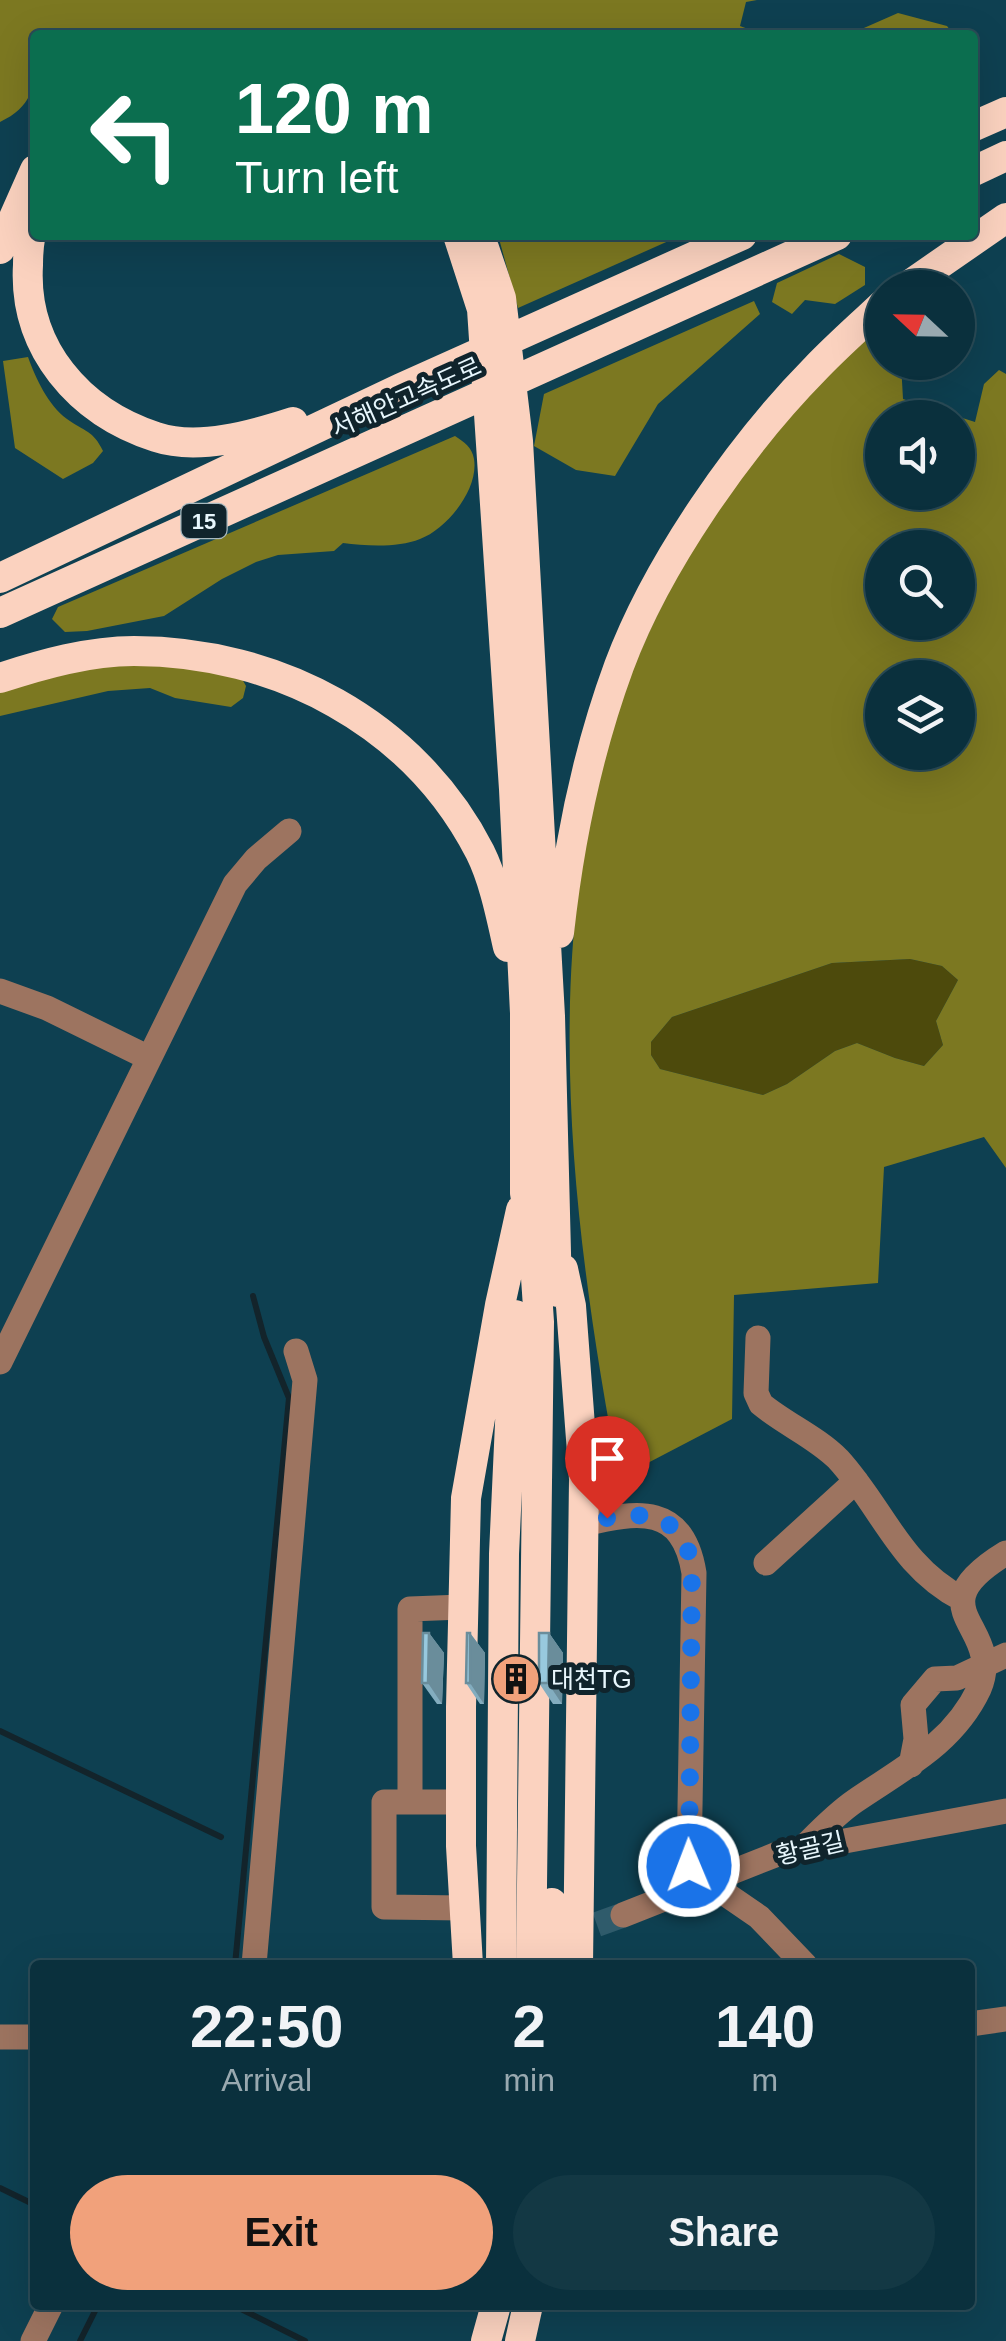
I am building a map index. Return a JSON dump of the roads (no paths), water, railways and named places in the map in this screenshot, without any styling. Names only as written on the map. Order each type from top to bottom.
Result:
[{"type":"highway","points":[[978,125],[1006,112]]},
{"type":"highway","points":[[978,169],[1006,156]]},
{"type":"highway","points":[[0,250],[30,181]]},
{"type":"highway","points":[[978,238],[1006,218]]},
{"type":"highway","points":[[30,232],[26,294],[37,338],[64,378],[102,412],[158,438],[203,442],[261,432],[401,388]]},
{"type":"highway","points":[[460,240],[482,309],[514,789],[555,1233],[558,1531],[552,1960]]},
{"type":"highway","points":[[482,240],[501,298],[518,441],[537,1014],[508,1437],[501,1960]]},
{"type":"highway","name":"서해안고속도로","points":[[0,578],[401,388],[731,240]]},
{"type":"highway","name":"서해안고속도로","points":[[0,614],[826,240]]},
{"type":"highway","points":[[932,270],[975,240]]},
{"type":"highway","points":[[537,1014],[590,754],[620,662],[696,517],[746,449],[815,368],[865,321]]},
{"type":"highway","points":[[0,678],[78,657],[131,650],[192,654],[248,666],[351,709],[425,770],[456,811],[481,854],[537,1014]]},
{"type":"highway","points":[[468,1960],[461,1802],[466,1498],[500,1305],[525,1193]]},
{"type":"highway","points":[[525,1193],[534,1248],[539,1322],[531,1960]]},
{"type":"highway","points":[[555,1233],[570,1306],[584,1479],[578,1960]]},
{"type":"highway","points":[[486,2341],[495,2310]]},
{"type":"highway","points":[[520,2341],[527,2310]]},
{"type":"street","points":[[0,1362],[241,874],[289,832]]},
{"type":"street","points":[[0,991],[47,1008],[149,1058]]},
{"type":"street","points":[[758,1338],[756,1393],[760,1404],[835,1456],[918,1568],[943,1590],[962,1600],[983,1649],[996,1660]]},
{"type":"street","points":[[254,1960],[304,1380],[296,1350]]},
{"type":"street","points":[[766,1563],[856,1481]]},
{"type":"street","points":[[584,1524],[634,1514],[660,1517],[683,1539],[692,1560],[689,1866],[759,1916],[800,1960]]},
{"type":"street","points":[[962,1600],[972,1576],[1006,1554]]},
{"type":"street","points":[[410,1802],[410,1609],[462,1607]]},
{"type":"street","points":[[804,1847],[834,1816],[944,1738],[966,1712],[996,1660]]},
{"type":"street","points":[[911,1765],[916,1739],[913,1706],[934,1679],[957,1678],[996,1660]]},
{"type":"street","points":[[461,1802],[384,1802],[384,1907],[464,1908]]},
{"type":"street","name":"황골길","points":[[623,1915],[804,1847],[1006,1811]]},
{"type":"street","points":[[975,2023],[1006,2019]]},
{"type":"street","points":[[0,2036],[30,2037]]},
{"type":"street","points":[[33,2341],[48,2310]]},
{"type":"waterway","points":[[235,1960],[289,1398],[264,1337],[253,1296]]},
{"type":"waterway","points":[[0,1731],[221,1837]]},
{"type":"waterway","points":[[0,2188],[30,2203]]},
{"type":"waterway","points":[[80,2341],[96,2310]]},
{"type":"waterway","points":[[243,2310],[305,2341]]},
{"type":"tunnel","points":[[562,1937],[623,1915]]},
{"type":"place","name":"대천TG","points":[[516,1679]]}]
